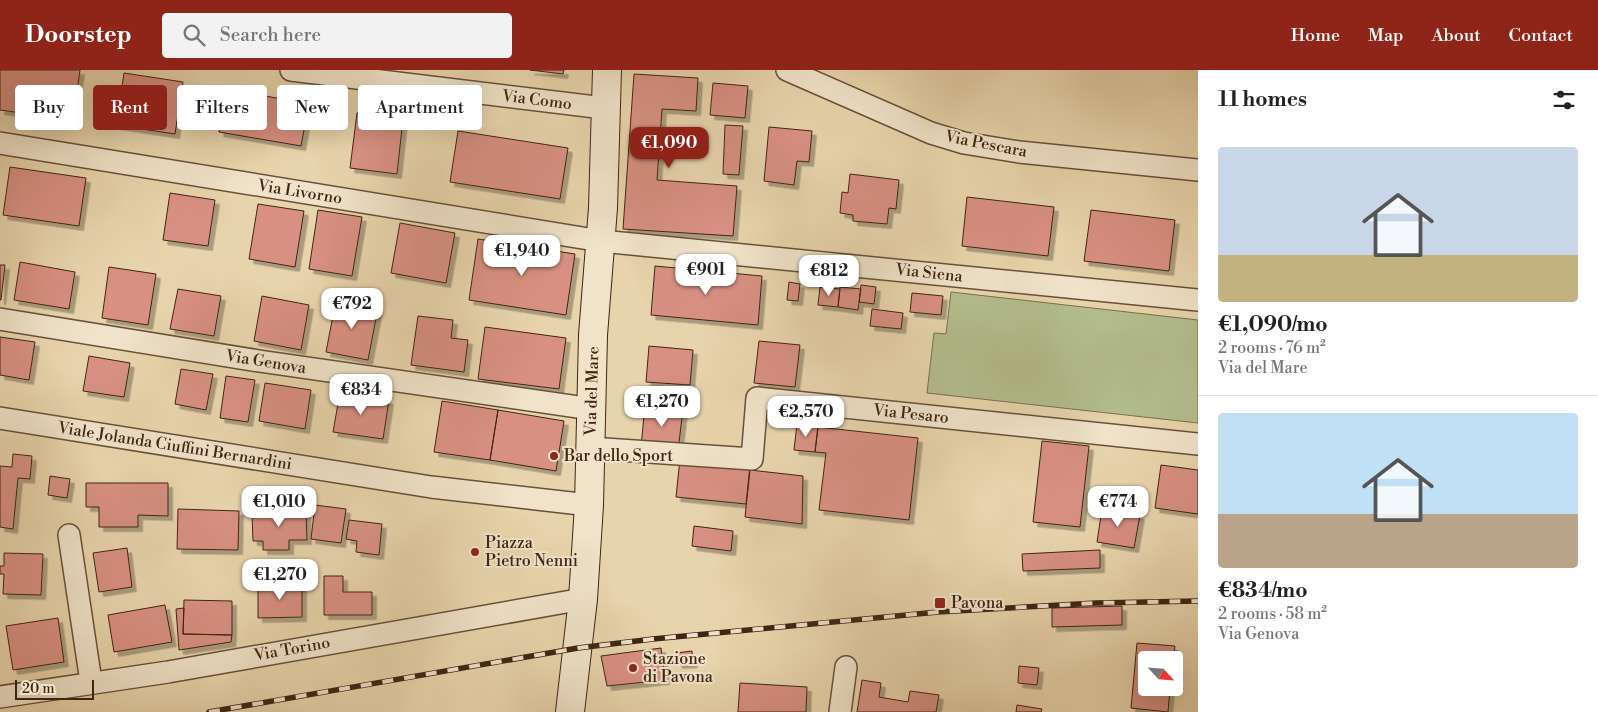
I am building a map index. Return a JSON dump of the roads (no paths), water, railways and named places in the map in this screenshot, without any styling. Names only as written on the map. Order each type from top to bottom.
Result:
[{"type":"main road","name":"Via del Mare","points":[[570,712],[583,599],[589,505],[593,335],[601,241],[604,108],[607,70]]},
{"type":"street","name":"Via Como","points":[[291,70],[604,108]]},
{"type":"street","name":"Via Pescara","points":[[787,70],[931,133],[964,143],[1019,152],[1198,170]]},
{"type":"street","name":"Via Livorno","points":[[0,143],[601,241]]},
{"type":"street","name":"Via Siena","points":[[601,241],[1198,300]]},
{"type":"street","name":"Via Genova","points":[[0,319],[269,362],[592,409]]},
{"type":"street","name":"Via Pesaro","points":[[590,448],[752,459],[757,398],[1198,444]]},
{"type":"street","name":"Viale Jolanda Ciuffini Bernardini","points":[[0,418],[431,487],[589,505]]},
{"type":"street","points":[[69,535],[91,682]]},
{"type":"street","name":"Via Torino","points":[[0,697],[168,672],[583,599]]},
{"type":"street","points":[[840,712],[846,667]]},
{"type":"railway","points":[[209,712],[578,648],[653,639],[938,612],[1096,603],[1198,601]]},
{"type":"place","name":"Bar dello Sport","points":[[554,456]]},
{"type":"place","name":"Piazza Pietro Nenni","points":[[475,552]]},
{"type":"place","name":"Pavona","points":[[940,603]]},
{"type":"place","name":"Stazione di Pavona","points":[[633,668]]}]
